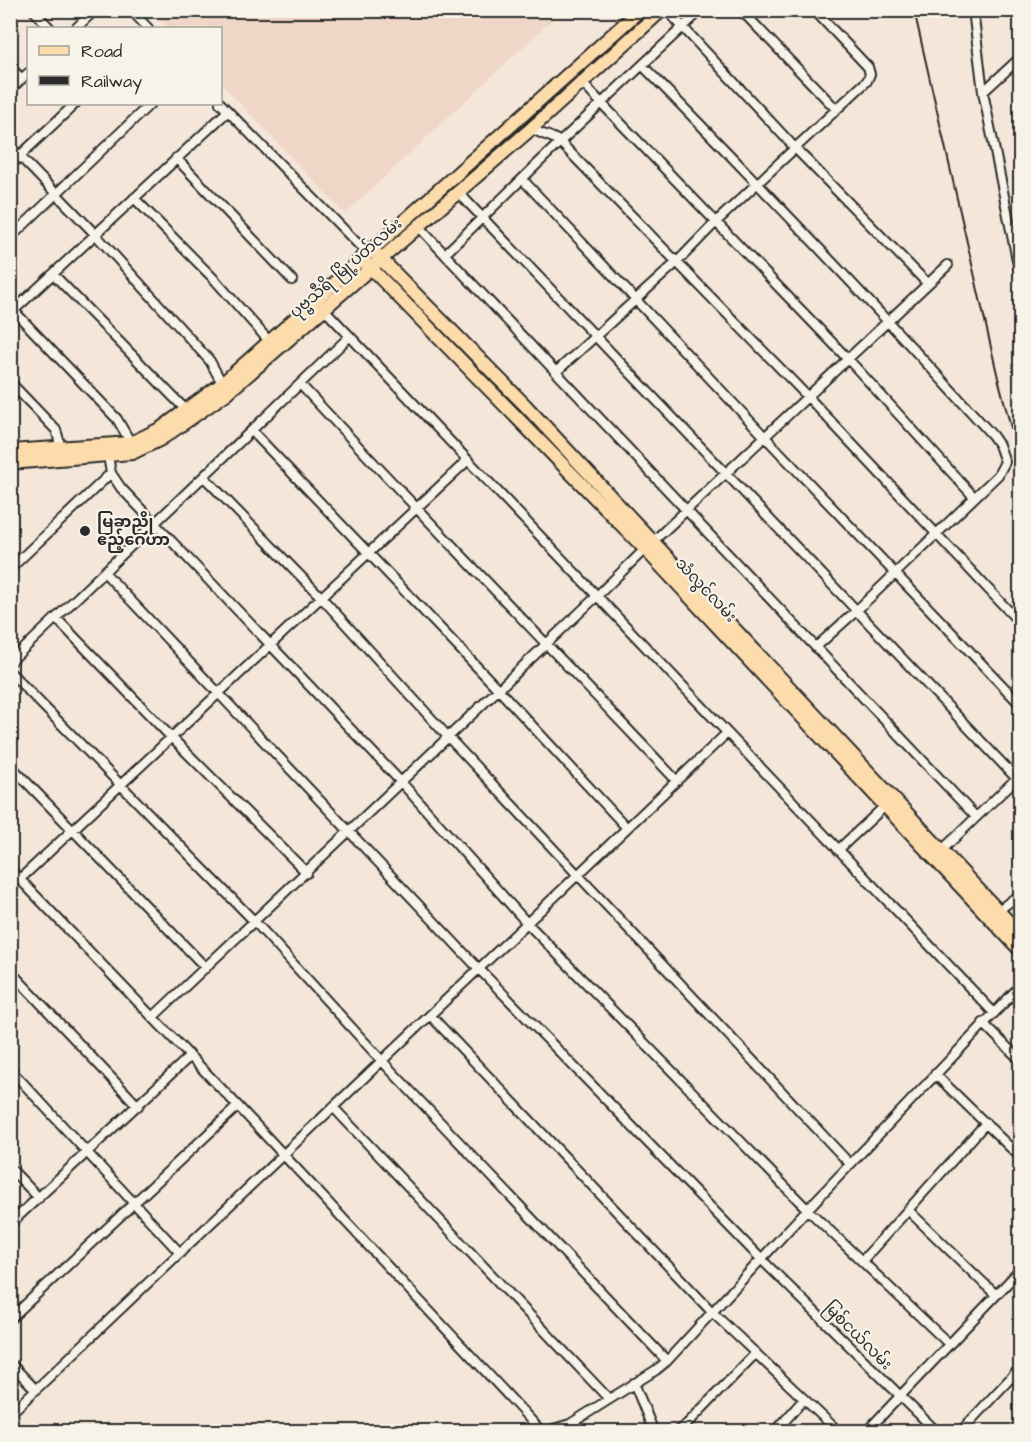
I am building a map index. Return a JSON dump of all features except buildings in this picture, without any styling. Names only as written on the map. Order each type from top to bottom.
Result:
[{"type":"main road","name":"ပုဗ္ဗသီရိ မြို့ပတ်လမ်း","points":[[10,451],[131,443],[159,429],[186,410],[225,388],[269,341],[364,251],[640,10]]},
{"type":"main road","name":"ပုဗ္ဗသီရိ မြို့ပတ်လမ်း","points":[[10,463],[132,453],[161,439],[324,309],[532,128],[662,10]]},
{"type":"main road","name":"သံလွင်လမ်း","points":[[364,251],[381,260],[524,404],[886,805],[999,910],[1020,934]]},
{"type":"main road","name":"သံလွင်လမ်း","points":[[364,251],[370,269],[649,545],[938,854],[1020,950]]},
{"type":"street","points":[[33,10],[49,27]]},
{"type":"street","points":[[77,27],[95,10]]},
{"type":"street","points":[[131,10],[147,27]]},
{"type":"street","points":[[667,10],[795,148],[928,284]]},
{"type":"street","points":[[445,254],[701,10]]},
{"type":"street","points":[[741,10],[836,109]]},
{"type":"street","points":[[556,372],[677,262],[717,221],[867,81],[869,70],[814,10]]},
{"type":"street","points":[[973,11],[983,92],[1020,275]]},
{"type":"street","points":[[983,92],[1020,58]]},
{"type":"street","points":[[643,66],[758,183],[888,321],[992,435],[999,445],[1005,462],[1004,468],[937,534],[816,646]]},
{"type":"street","points":[[10,67],[22,80]]},
{"type":"street","points":[[10,90],[27,74]]},
{"type":"street","points":[[582,83],[848,359],[974,497]]},
{"type":"street","points":[[10,165],[74,105]]},
{"type":"street","points":[[10,238],[149,105]]},
{"type":"street","points":[[222,105],[364,251]]},
{"type":"street","points":[[131,443],[117,419],[12,312],[228,111]]},
{"type":"street","points":[[532,128],[537,132],[553,136],[560,142],[808,397],[1020,623]]},
{"type":"street","points":[[10,146],[95,234],[210,361],[225,388]]},
{"type":"street","points":[[176,158],[292,280]]},
{"type":"street","points":[[523,180],[1020,704]]},
{"type":"street","points":[[458,192],[856,611],[1018,777],[938,854]]},
{"type":"street","points":[[134,198],[215,280],[269,341]]},
{"type":"street","points":[[419,227],[976,817]]},
{"type":"street","points":[[153,1017],[649,545],[948,265]]},
{"type":"street","points":[[53,274],[186,410]]},
{"type":"street","points":[[324,309],[994,1013]]},
{"type":"street","points":[[10,662],[350,336]]},
{"type":"street","points":[[10,382],[56,430],[59,440],[58,448]]},
{"type":"street","points":[[300,384],[415,509],[677,781]]},
{"type":"street","points":[[252,431],[627,828]]},
{"type":"street","points":[[108,456],[111,472],[121,488],[401,782],[527,923],[807,1209],[949,1344]]},
{"type":"street","points":[[20,879],[468,460]]},
{"type":"street","points":[[11,569],[111,472]]},
{"type":"street","points":[[204,477],[321,597],[448,738],[850,1164]]},
{"type":"street","name":"မြစ်ငယ်လမ်း","points":[[104,572],[479,969],[761,1259],[937,1431]]},
{"type":"street","points":[[56,618],[306,873]]},
{"type":"street","points":[[10,672],[255,922],[382,1061],[667,1361]]},
{"type":"street","points":[[10,1414],[727,733]]},
{"type":"street","points":[[10,765],[206,968]]},
{"type":"street","points":[[838,850],[886,805]]},
{"type":"street","points":[[10,869],[238,1106],[542,1431],[572,1428],[667,1361],[807,1209],[1020,986]]},
{"type":"street","points":[[999,910],[1020,894]]},
{"type":"street","points":[[10,971],[138,1106]]},
{"type":"street","points":[[430,1015],[712,1312],[839,1431]]},
{"type":"street","points":[[983,1023],[1020,1060]]},
{"type":"street","points":[[10,1224],[89,1153],[189,1056]]},
{"type":"street","points":[[10,1069],[180,1253]]},
{"type":"street","points":[[935,1074],[1020,1157]]},
{"type":"street","points":[[10,1319],[238,1106]]},
{"type":"street","points":[[333,1107],[609,1400]]},
{"type":"street","points":[[862,1261],[986,1123]]},
{"type":"street","points":[[10,1168],[39,1197]]},
{"type":"street","points":[[908,1210],[996,1295]]},
{"type":"street","points":[[866,1431],[1020,1270]]},
{"type":"street","points":[[1012,1278],[1020,1286]]},
{"type":"street","points":[[676,1431],[687,1424],[756,1353]]},
{"type":"street","points":[[10,1363],[36,1390]]},
{"type":"street","points":[[960,1431],[1020,1368]]},
{"type":"street","points":[[634,1383],[654,1431]]},
{"type":"street","points":[[775,1431],[804,1399]]},
{"type":"shaded area","points":[[152,11],[561,11],[345,214],[222,84],[222,27],[168,27]]},
{"type":"railway","points":[[914,10],[998,378],[1020,462]]},
{"type":"place","name":"မြခွာညို ဧည့်ဂေဟာ","points":[[85,531]]}]
